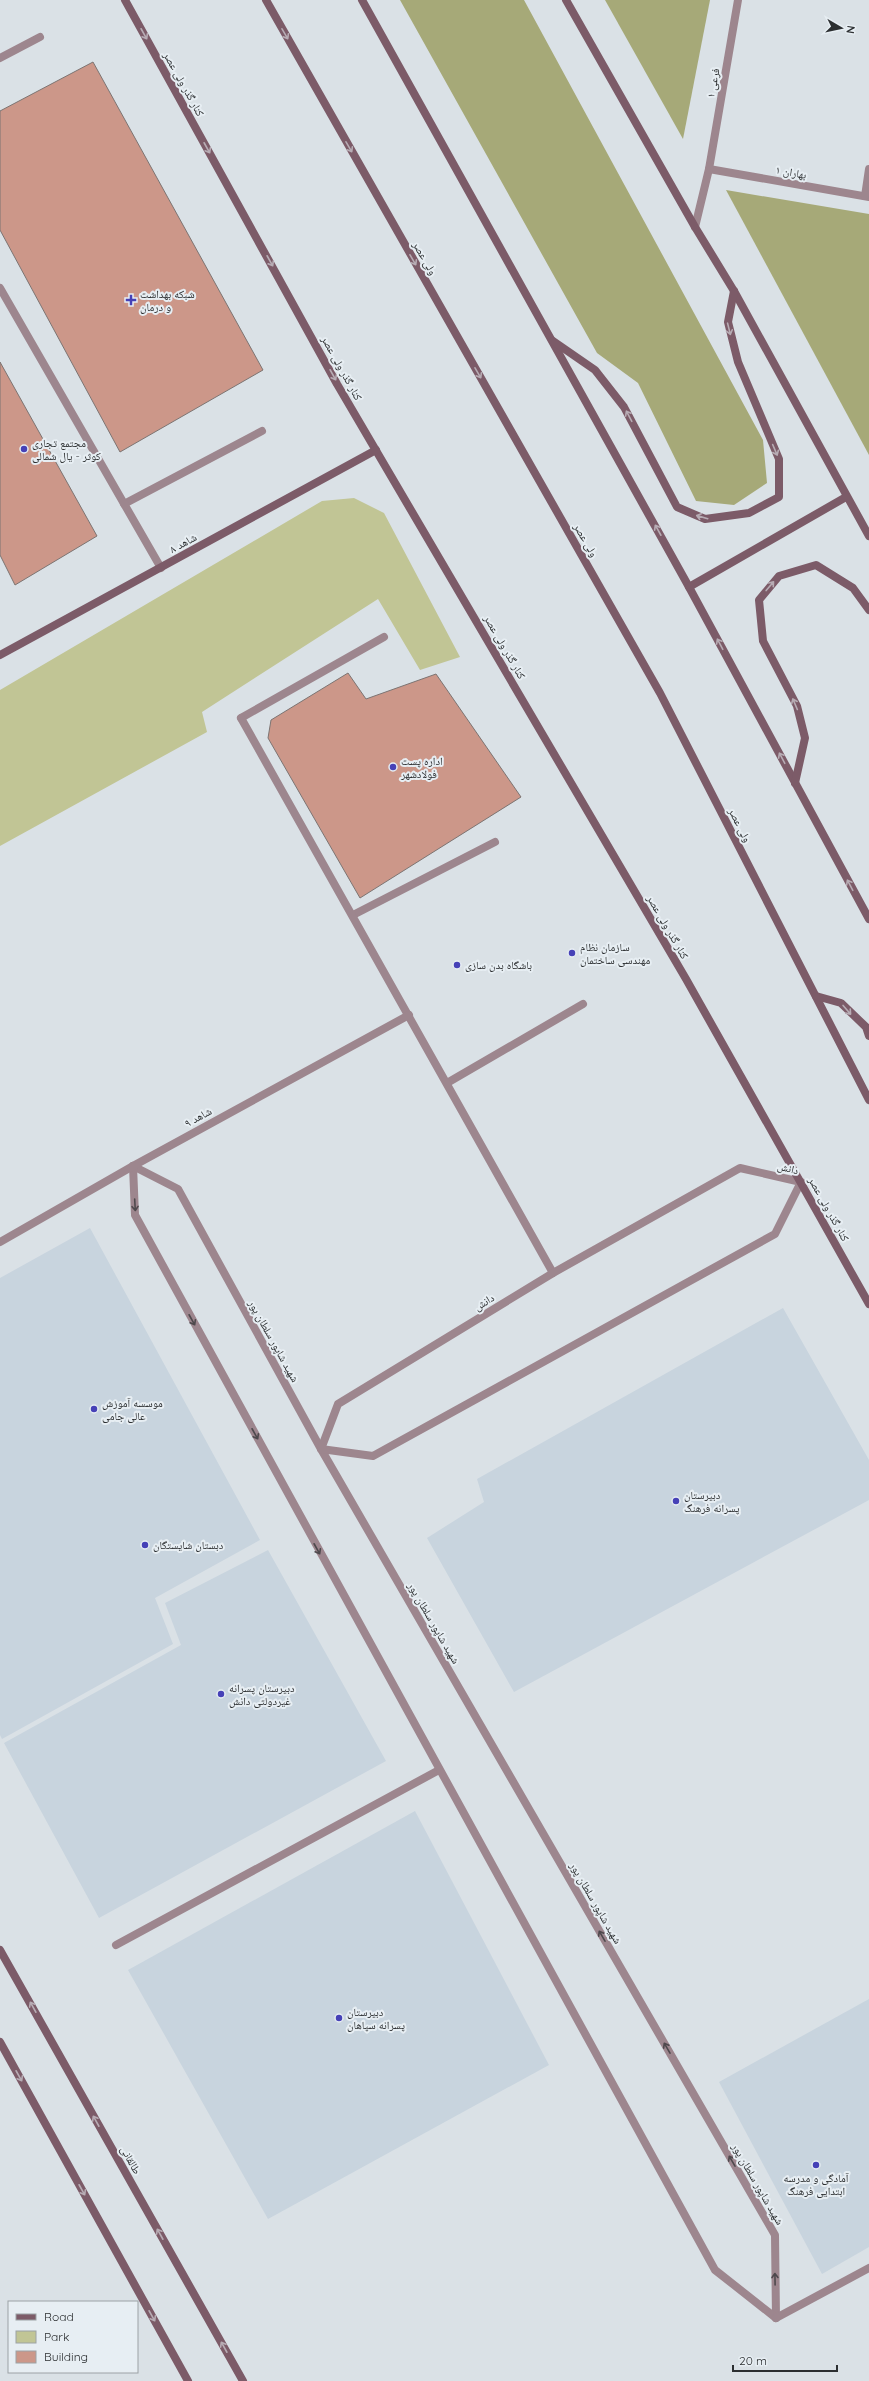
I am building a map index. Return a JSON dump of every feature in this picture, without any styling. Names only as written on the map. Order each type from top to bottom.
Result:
[{"type":"main road","name":"کنار گذر ولی عصر","points":[[125,0],[376,450],[682,972],[869,1304]]},
{"type":"main road","name":"ولی عصر","points":[[266,0],[660,693],[869,1100]]},
{"type":"main road","points":[[362,0],[689,586],[869,919]]},
{"type":"main road","points":[[566,0],[695,226],[734,290],[846,497],[869,536]]},
{"type":"main road","points":[[550,339],[595,370],[624,407],[677,507],[705,519],[749,514],[778,498],[779,459],[738,362],[728,322],[734,290]]},
{"type":"main road","name":"شاهد ۸","points":[[0,655],[376,450]]},
{"type":"main road","points":[[689,586],[846,497]]},
{"type":"main road","points":[[795,783],[805,738],[797,706],[763,641],[759,600],[779,576],[816,565],[853,588],[869,610]]},
{"type":"main road","points":[[816,996],[841,1002],[866,1027],[869,1036]]},
{"type":"main road","name":"طالقانی","points":[[0,1950],[243,2381]]},
{"type":"main road","points":[[0,2042],[188,2381]]},
{"type":"street","name":"فرعی ۱","points":[[695,226],[709,169],[738,0]]},
{"type":"street","points":[[0,58],[40,37]]},
{"type":"street","name":"بهاران ۱","points":[[709,169],[867,196]]},
{"type":"street","points":[[867,196],[869,169]]},
{"type":"street","points":[[0,288],[161,568]]},
{"type":"street","points":[[124,504],[262,431]]},
{"type":"street","points":[[384,637],[241,718],[553,1272]]},
{"type":"street","points":[[353,915],[495,842]]},
{"type":"street","points":[[447,1083],[583,1004]]},
{"type":"street","name":"شاهد ۹","points":[[0,1242],[133,1166],[409,1015]]},
{"type":"street","points":[[133,1166],[135,1215],[714,2270],[776,2318],[869,2268]]},
{"type":"street","name":"شهید شاپور سلطان پور","points":[[133,1166],[178,1189],[321,1449],[775,2235],[776,2318]]},
{"type":"street","name":"دانش","points":[[740,1168],[801,1182],[775,1234],[768,1238],[373,1456],[321,1449],[338,1404],[553,1272],[740,1168]]},
{"type":"street","points":[[116,1945],[439,1770]]},
{"type":"shaded area","name":"موسسه آموزش عالی جامی","points":[[90,1228],[260,1540],[155,1598],[173,1644],[2,1739],[0,1735],[0,1278]]},
{"type":"shaded area","name":"دبیرستان پسرانه فرهنگ","points":[[783,1308],[869,1460],[869,1500],[514,1692],[427,1538],[484,1502],[477,1479]]},
{"type":"shaded area","name":"دبیرستان پسرانه غیردولتی دانش","points":[[268,1550],[386,1761],[99,1918],[4,1743],[181,1645],[165,1603]]},
{"type":"shaded area","name":"دبیرستان پسرانه سپاهان","points":[[415,1811],[549,2065],[268,2219],[128,1970]]},
{"type":"shaded area","name":"آمادگی و مدرسه ابتدایی فرهنگ","points":[[869,1999],[869,2247],[822,2274],[719,2082]]},
{"type":"green space","points":[[400,0],[524,0],[763,440],[767,483],[734,505],[696,501],[638,383],[597,353]]},
{"type":"green space","points":[[605,0],[710,0],[683,139]]},
{"type":"green space","points":[[726,190],[869,214],[869,455]]},
{"type":"green space","points":[[354,498],[384,513],[460,657],[420,670],[378,599],[202,712],[207,732],[0,846],[0,690],[322,501]]},
{"type":"building","name":"شبکه بهداشت و درمان","points":[[93,62],[263,370],[120,452],[0,230],[0,111]]},
{"type":"building","name":"مجتمع تجاری کوثر - یال شمالی","points":[[0,362],[97,536],[15,585],[0,555]]},
{"type":"building","name":"اداره پست فولادشهر","points":[[348,673],[366,699],[436,674],[521,797],[360,898],[268,738],[271,720]]},
{"type":"place","name":"شبکه بهداشت و درمان","points":[[131,300]]},
{"type":"place","name":"مجتمع تجاری کوثر - یال شمالی","points":[[24,449]]},
{"type":"place","name":"اداره پست فولادشهر","points":[[393,767]]},
{"type":"place","name":"سازمان نظام مهندسی ساختمان","points":[[572,953]]},
{"type":"place","name":"باشگاه بدن سازی","points":[[457,965]]},
{"type":"place","name":"موسسه آموزش عالی جامی","points":[[94,1409]]},
{"type":"place","name":"دبیرستان پسرانه فرهنگ","points":[[676,1501]]},
{"type":"place","name":"دبستان شایستگان","points":[[145,1545]]},
{"type":"place","name":"دبیرستان پسرانه غیردولتی دانش","points":[[221,1694]]},
{"type":"place","name":"دبیرستان پسرانه سپاهان","points":[[339,2018]]},
{"type":"place","name":"آمادگی و مدرسه ابتدایی فرهنگ","points":[[816,2165]]}]
